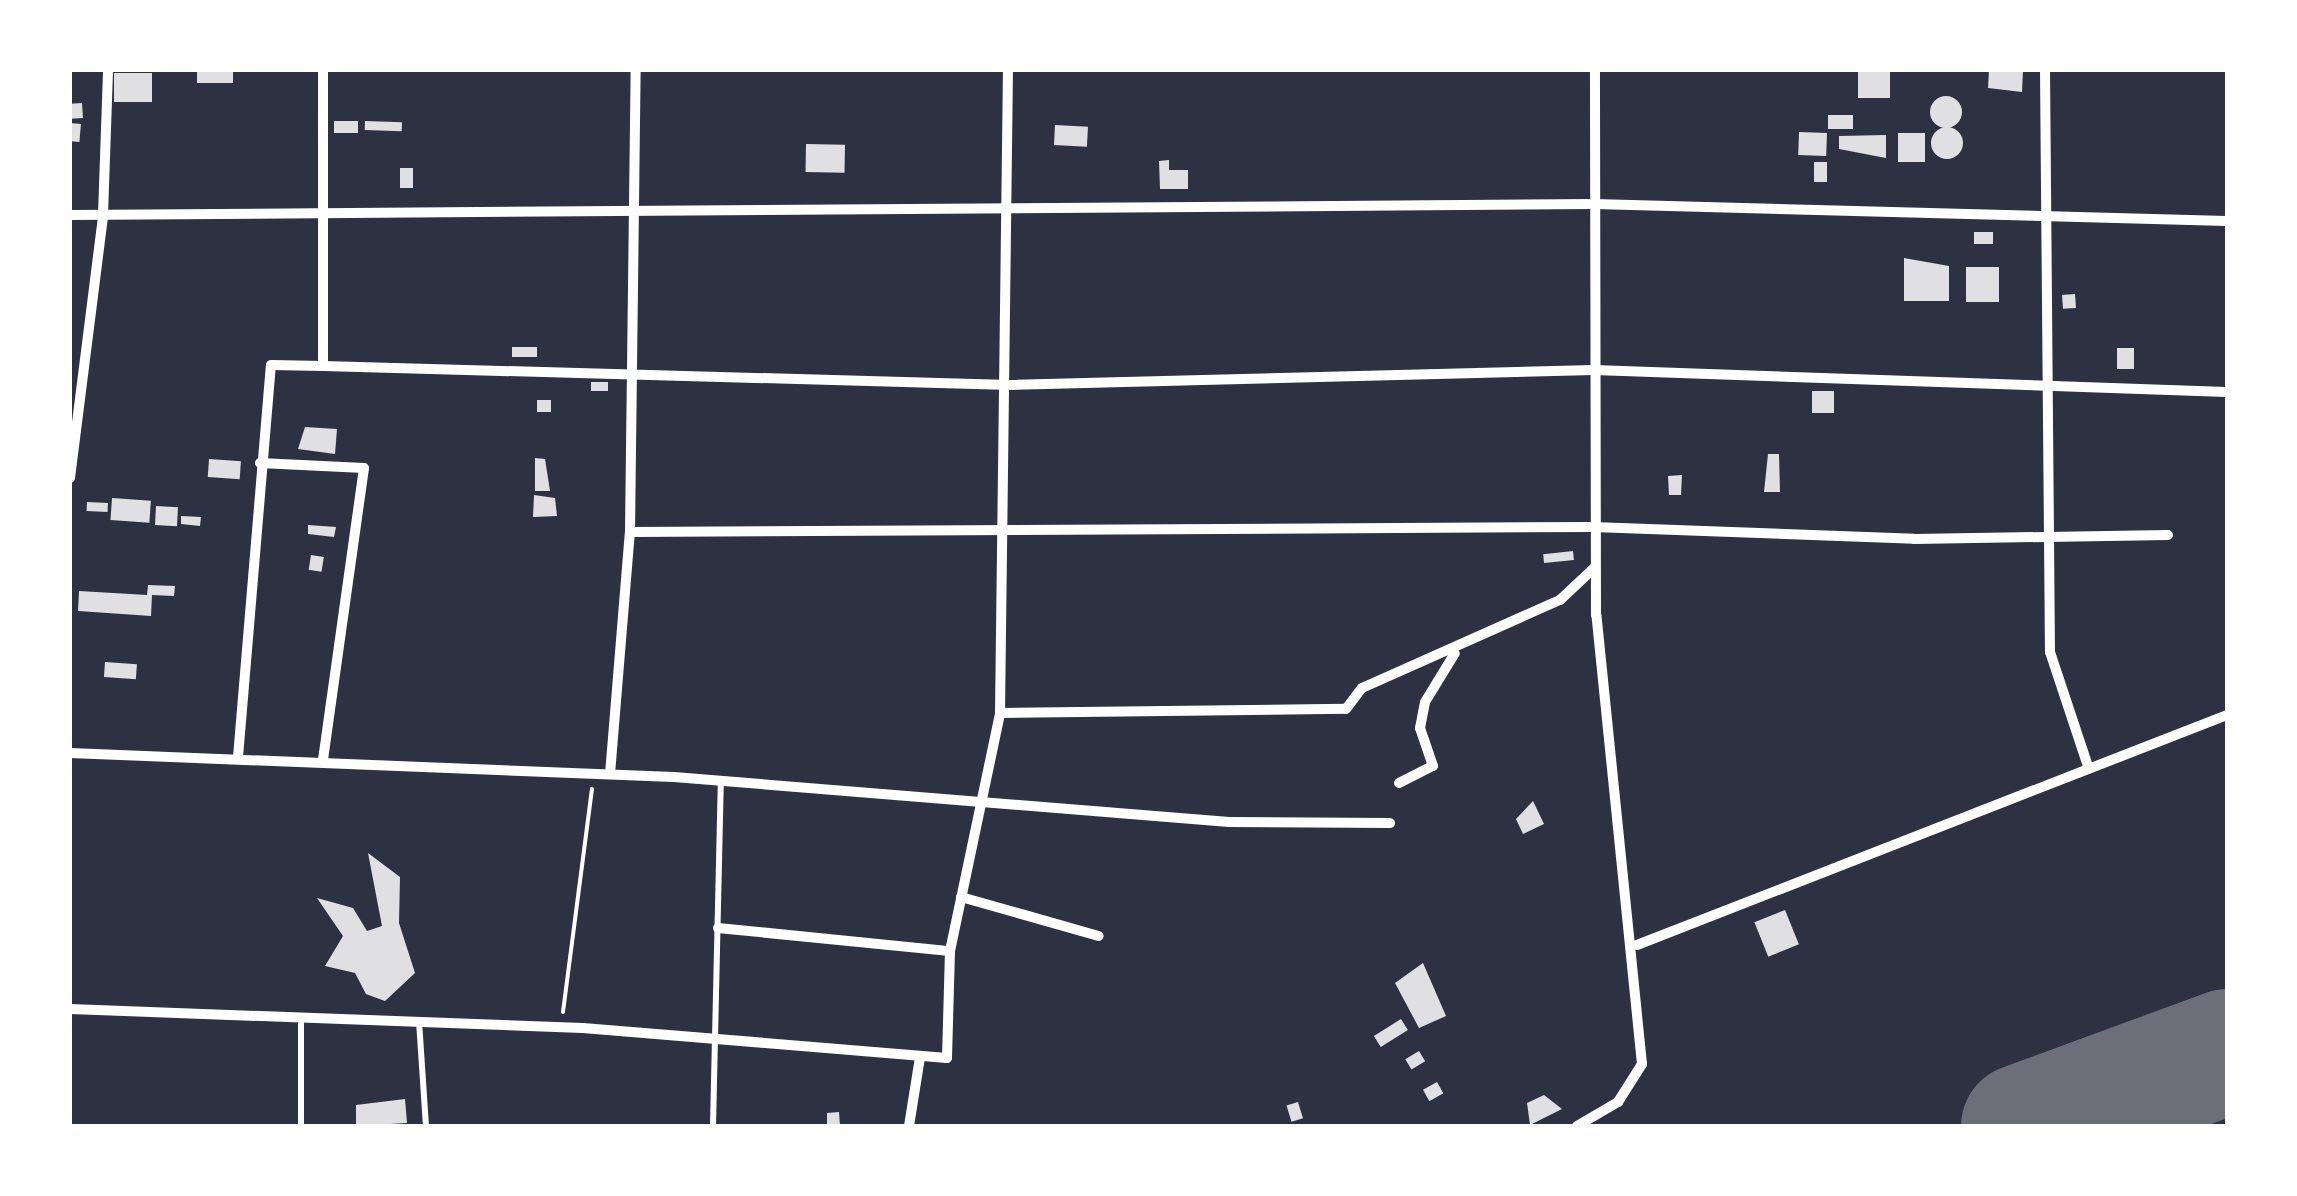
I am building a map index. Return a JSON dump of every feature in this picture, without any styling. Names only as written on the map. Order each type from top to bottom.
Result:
[{"type":"street","points":[[70,478],[103,215],[108,70]]},
{"type":"street","points":[[323,70],[323,366]]},
{"type":"street","points":[[610,774],[630,532],[630,370],[638,210],[636,70]]},
{"type":"street","points":[[70,1010],[560,1026],[715,1042],[947,1058],[950,950],[986,806],[1000,713],[1010,386],[1008,70]]},
{"type":"street","points":[[1577,1126],[1618,1102],[1642,1064],[1637,946],[1615,848],[1594,568],[1594,70]]},
{"type":"street","points":[[2046,70],[2041,391],[2050,652],[2089,769]]},
{"type":"street","points":[[70,215],[324,209],[1010,213],[1594,204],[2044,221],[2227,221]]},
{"type":"street","points":[[238,757],[271,365],[630,370],[1010,386],[1594,370],[2041,391],[2227,392]]},
{"type":"street","points":[[260,462],[364,468],[323,759]]},
{"type":"street","points":[[630,532],[1007,537],[1593,527],[2168,535]]},
{"type":"street","points":[[1000,713],[1346,709],[1362,688],[1560,600],[1594,568]]},
{"type":"street","points":[[1399,784],[1433,766],[1420,728],[1424,702],[1459,648]]},
{"type":"street","points":[[1637,946],[2227,716]]},
{"type":"street","points":[[70,753],[323,759],[610,774],[986,806],[1390,823]]},
{"type":"street","points":[[961,897],[1099,936]]},
{"type":"street","points":[[718,928],[950,950]]},
{"type":"street","points":[[909,1126],[920,1057]]},
{"type":"lane","points":[[713,1126],[721,781]]},
{"type":"lane","points":[[301,1018],[301,1126]]},
{"type":"lane","points":[[419,1020],[426,1126]]},
{"type":"path","points":[[560,1026],[593,774]]},
{"type":"building","points":[[197,70],[233,70],[233,83],[197,83]]},
{"type":"building","points":[[1858,70],[1890,70],[1890,98],[1858,98]]},
{"type":"building","points":[[1989,70],[2023,70],[2022,92],[1988,88]]},
{"type":"building","points":[[114,73],[152,73],[152,102],[114,102]]},
{"type":"building","points":[[1946,96],[1957,101],[1962,112],[1957,123],[1946,128],[1935,123],[1930,112],[1935,101]]},
{"type":"building","points":[[82,103],[83,118],[71,119],[70,104]]},
{"type":"building","points":[[1828,115],[1853,115],[1853,129],[1828,129]]},
{"type":"building","points":[[334,121],[358,121],[358,133],[334,133]]},
{"type":"building","points":[[365,121],[402,122],[402,131],[365,130]]},
{"type":"building","points":[[70,123],[81,124],[79,142],[70,141]]},
{"type":"building","points":[[1055,125],[1088,127],[1087,147],[1054,145]]},
{"type":"building","points":[[1947,127],[1958,132],[1963,143],[1958,154],[1947,159],[1936,154],[1931,143],[1936,132]]},
{"type":"building","points":[[1799,132],[1827,133],[1826,156],[1798,155]]},
{"type":"building","points":[[1898,133],[1925,133],[1925,162],[1898,162]]},
{"type":"building","points":[[1886,135],[1886,158],[1839,149],[1839,136]]},
{"type":"building","points":[[806,144],[845,145],[845,173],[806,172]]},
{"type":"building","points":[[1169,160],[1169,170],[1188,170],[1188,189],[1160,189],[1159,161]]},
{"type":"building","points":[[1814,162],[1827,162],[1827,182],[1814,182]]},
{"type":"building","points":[[400,168],[413,168],[413,188],[400,188]]},
{"type":"building","points":[[1974,232],[1993,232],[1993,244],[1974,244]]},
{"type":"building","points":[[1904,258],[1949,266],[1949,301],[1904,301]]},
{"type":"building","points":[[1966,267],[1999,267],[1999,302],[1966,302]]},
{"type":"building","points":[[2075,294],[2076,308],[2063,309],[2062,295]]},
{"type":"building","points":[[512,347],[537,347],[537,357],[512,357]]},
{"type":"building","points":[[2117,348],[2134,348],[2134,369],[2117,369]]},
{"type":"building","points":[[591,382],[608,382],[608,391],[591,391]]},
{"type":"building","points":[[1812,391],[1834,391],[1834,413],[1812,413]]},
{"type":"building","points":[[537,400],[551,400],[551,412],[537,412]]},
{"type":"building","points":[[305,427],[337,429],[335,454],[298,449]]},
{"type":"building","points":[[1768,454],[1779,454],[1780,492],[1764,492]]},
{"type":"building","points":[[535,458],[545,459],[550,491],[535,491]]},
{"type":"building","points":[[209,459],[241,461],[240,479],[208,477]]},
{"type":"building","points":[[1682,475],[1681,495],[1669,495],[1668,476]]},
{"type":"building","points":[[534,495],[555,498],[557,516],[533,517]]},
{"type":"building","points":[[112,498],[151,501],[149,523],[110,520]]},
{"type":"building","points":[[87,502],[108,503],[108,512],[87,511]]},
{"type":"building","points":[[156,506],[178,507],[177,526],[155,525]]},
{"type":"building","points":[[181,516],[201,517],[200,526],[181,524]]},
{"type":"building","points":[[308,525],[336,527],[334,537],[308,534]]},
{"type":"building","points":[[1573,551],[1574,560],[1544,563],[1543,554]]},
{"type":"building","points":[[311,555],[324,557],[321,572],[309,570]]},
{"type":"building","points":[[148,585],[175,586],[174,596],[152,595],[151,616],[78,611],[79,591],[147,595]]},
{"type":"building","points":[[105,662],[137,664],[136,679],[104,677]]},
{"type":"building","points":[[1533,801],[1544,824],[1523,834],[1516,819]]},
{"type":"building","points":[[368,853],[400,877],[399,923],[415,973],[385,1001],[366,994],[355,973],[325,966],[343,936],[317,898],[353,908],[367,931],[382,926]]},
{"type":"building","points":[[1785,910],[1799,944],[1768,957],[1754,922]]},
{"type":"building","points":[[1423,963],[1446,1016],[1419,1028],[1395,983]]},
{"type":"building","points":[[1401,1019],[1408,1030],[1381,1047],[1374,1036]]},
{"type":"building","points":[[1419,1051],[1425,1061],[1411,1070],[1405,1059]]},
{"type":"building","points":[[1437,1082],[1443,1093],[1429,1101],[1423,1090]]},
{"type":"building","points":[[1544,1095],[1562,1109],[1530,1125],[1527,1103]]},
{"type":"building","points":[[405,1099],[407,1123],[356,1126],[356,1105]]},
{"type":"building","points":[[1298,1102],[1303,1118],[1291,1122],[1287,1106]]},
{"type":"building","points":[[839,1112],[840,1126],[827,1126],[827,1113]]},
{"type":"runway","points":[[2023,1126],[2227,1051]]}]
